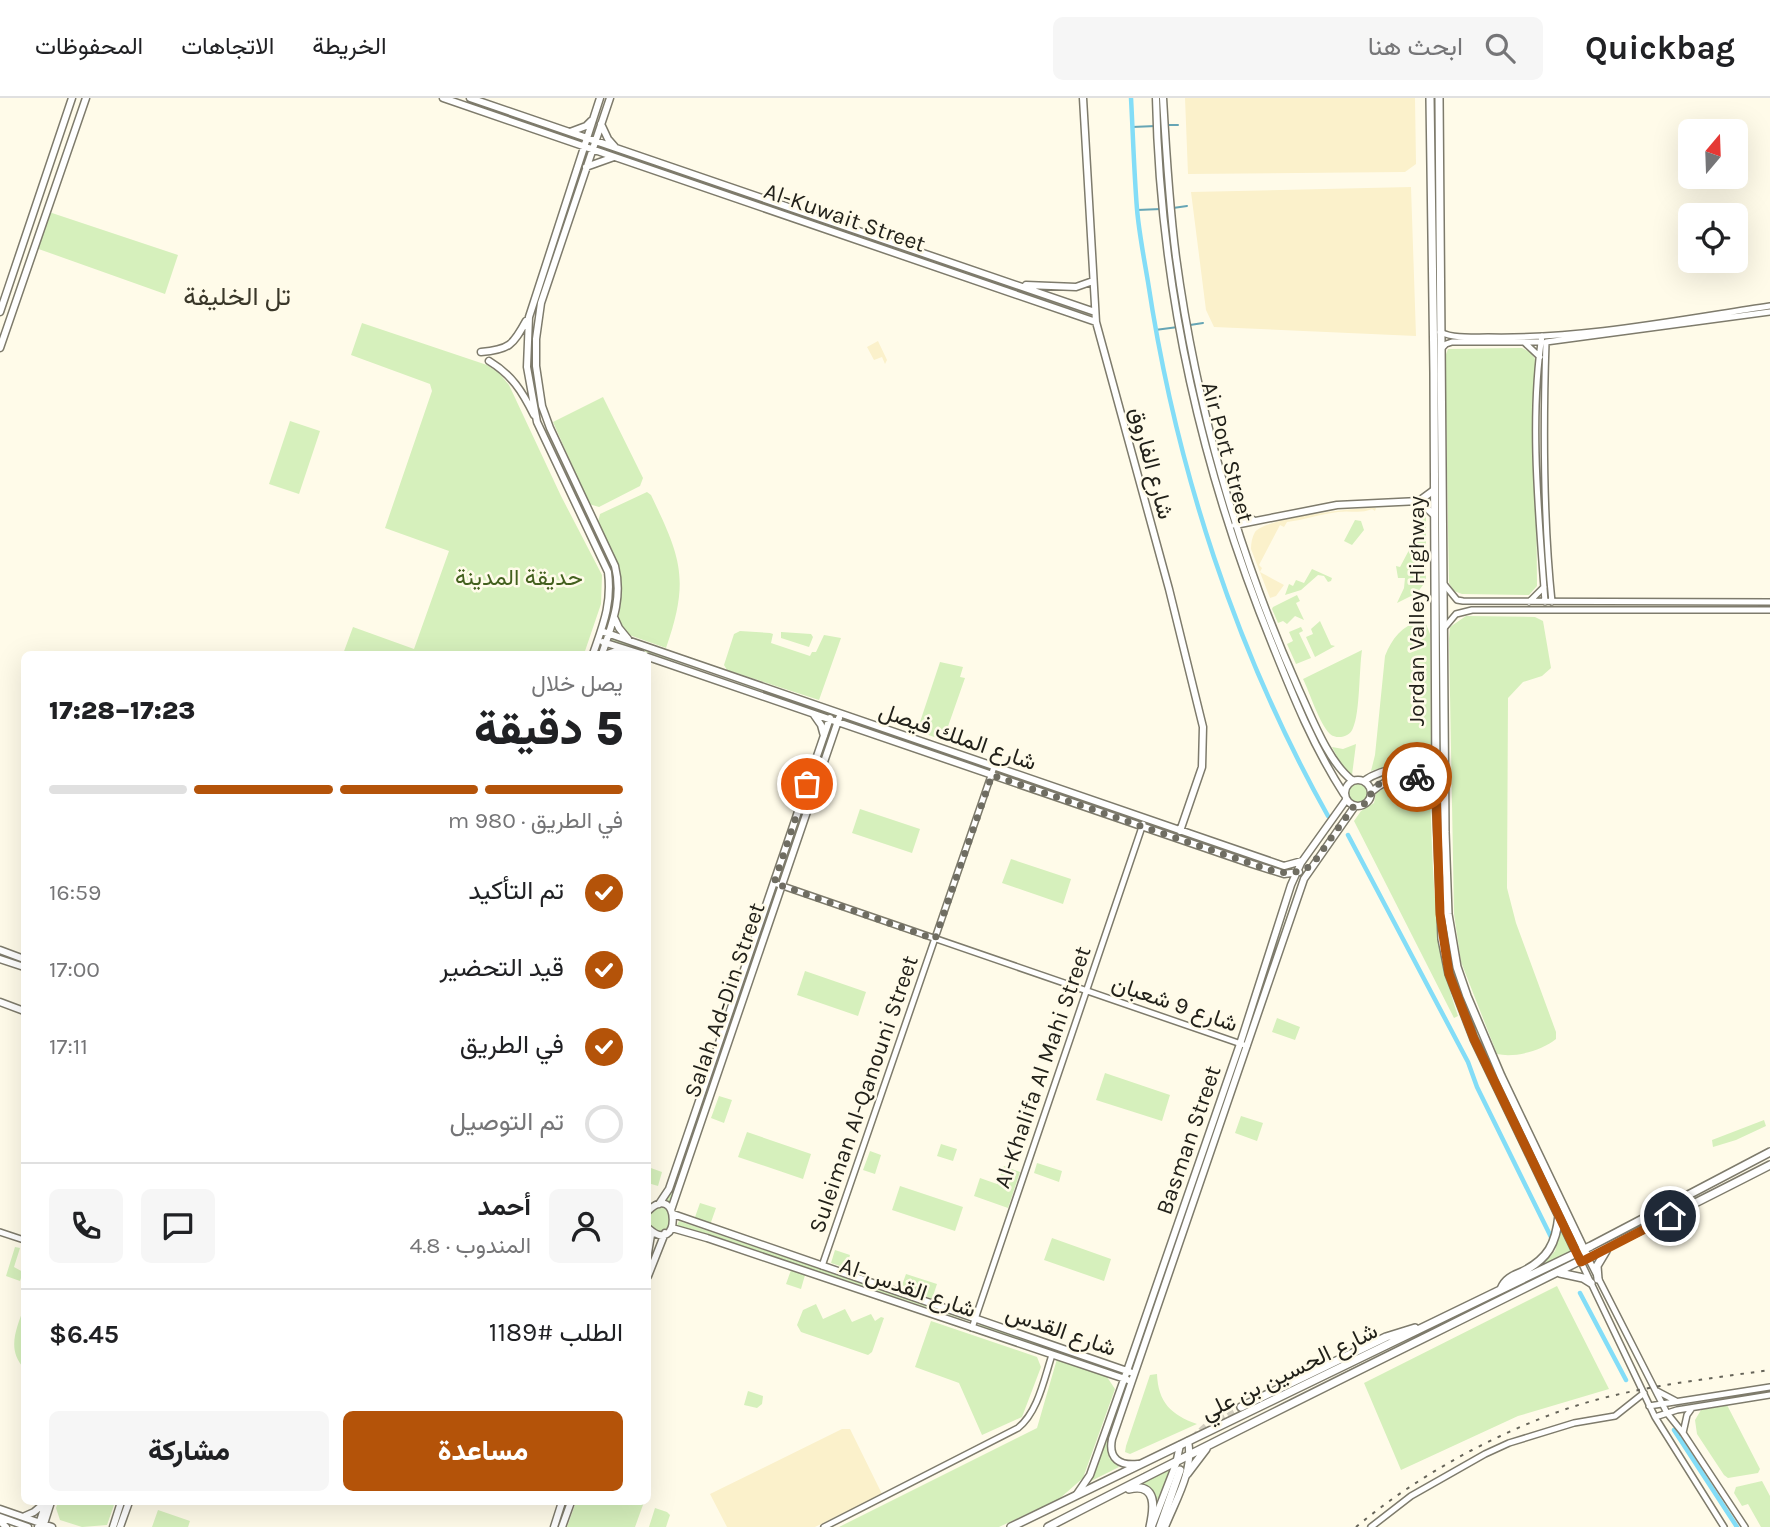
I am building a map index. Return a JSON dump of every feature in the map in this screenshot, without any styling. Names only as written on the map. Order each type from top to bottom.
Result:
[{"type":"highway","name":"Jordan Valley Highway","points":[[1430,98],[1444,584],[1444,914],[1457,967],[1472,1008],[1577,1235],[1580,1251]]},
{"type":"highway","name":"Jordan Valley Highway","points":[[1439,98],[1441,349],[1437,373],[1434,489],[1436,791],[1446,961],[1474,1039],[1559,1214],[1585,1260]]},
{"type":"highway","points":[[1435,608],[1444,607]]},
{"type":"highway","name":"شارع الحسين بن علي","points":[[1011,1527],[1595,1244],[1770,1152]]},
{"type":"highway","name":"شارع الحسين بن علي","points":[[1048,1527],[1770,1165]]},
{"type":"highway","points":[[1501,1289],[1508,1279],[1536,1264],[1550,1252],[1559,1214]]},
{"type":"highway","points":[[1577,1235],[1585,1242],[1595,1244]]},
{"type":"highway","points":[[1559,1272],[1595,1281],[1597,1266],[1608,1248]]},
{"type":"highway","points":[[1241,1407],[1386,1337],[1426,1326]]},
{"type":"highway","points":[[1160,1527],[1184,1472],[1214,1442]]},
{"type":"highway","points":[[1118,1492],[1138,1487],[1150,1494],[1155,1504],[1151,1527]]},
{"type":"main road","points":[[12,312],[1,310],[72,98]]},
{"type":"main road","points":[[0,348],[86,98]]},
{"type":"main road","name":"Al-Kuwait Street","points":[[443,98],[1096,322]]},
{"type":"main road","name":"Al-Kuwait Street","points":[[470,98],[1095,312]]},
{"type":"main road","points":[[537,422],[527,367],[529,317],[600,98]]},
{"type":"main road","points":[[605,632],[614,617],[619,596],[615,566],[542,406],[536,374],[536,340],[541,303],[610,98]]},
{"type":"main road","name":"شارع الفاروق","points":[[1083,98],[1096,322],[1202,719],[1202,767],[1181,831]]},
{"type":"main road","name":"Air Port Street","points":[[1156,98],[1173,298],[1198,415],[1230,527],[1255,600],[1287,682],[1345,797]]},
{"type":"main road","name":"Air Port Street","points":[[1163,98],[1180,285],[1210,433],[1264,604],[1301,694],[1337,766],[1353,780]]},
{"type":"main road","points":[[570,132],[593,120]]},
{"type":"main road","points":[[601,124],[608,139],[617,148]]},
{"type":"main road","points":[[61,131],[74,134]]},
{"type":"main road","points":[[569,141],[576,152],[578,163]]},
{"type":"main road","points":[[586,167],[614,157]]},
{"type":"main road","points":[[800,220],[802,212]]},
{"type":"main road","points":[[1012,284],[1076,287],[1093,281]]},
{"type":"main road","points":[[481,352],[496,351],[510,345],[529,317]]},
{"type":"main road","points":[[489,361],[503,370],[518,386],[608,572],[611,596],[605,632],[595,651]]},
{"type":"main road","points":[[1230,527],[1337,505],[1419,501],[1434,489]]},
{"type":"main road","points":[[1419,501],[1434,514]]},
{"type":"main road","points":[[1233,510],[1258,521]]},
{"type":"main road","points":[[1243,542],[1249,528],[1258,521]]},
{"type":"main road","points":[[614,617],[629,640]]},
{"type":"main road","name":"شارع الملك فيصل","points":[[605,632],[1276,863],[1289,866],[1304,860]]},
{"type":"main road","points":[[602,641],[631,651]]},
{"type":"main road","points":[[602,641],[602,651]]},
{"type":"main road","points":[[617,651],[624,649]]},
{"type":"main road","name":"شارع الملك فيصل","points":[[651,658],[1273,871],[1297,873]]},
{"type":"main road","points":[[809,712],[818,719],[824,736]]},
{"type":"main road","name":"Salah Ad-Din Street","points":[[659,1204],[669,1189],[824,736],[830,719],[836,712]]},
{"type":"main road","name":"Salah Ad-Din Street","points":[[669,1230],[672,1212],[838,722],[836,712]]},
{"type":"main road","points":[[1436,748],[1424,761],[1382,771],[1364,781],[1353,780],[1346,786],[1345,797],[1354,806],[1360,806],[1368,802],[1371,792],[1388,781],[1410,777],[1426,780],[1436,791]]},
{"type":"main road","points":[[1364,781],[1371,792]]},
{"type":"main road","name":"Basman Street","points":[[1075,1497],[1090,1475],[1119,1395],[1135,1374],[1297,873],[1345,797]]},
{"type":"main road","name":"Basman Street","points":[[1143,1463],[1121,1464],[1111,1451],[1128,1380],[1127,1371],[1304,879],[1354,806]]},
{"type":"main road","points":[[1273,871],[1276,863]]},
{"type":"main road","points":[[1297,873],[1312,865]]},
{"type":"main road","points":[[0,950],[21,958]]},
{"type":"main road","points":[[0,959],[21,966]]},
{"type":"main road","points":[[0,1002],[21,1010]]},
{"type":"main road","points":[[651,1208],[659,1204]]},
{"type":"main road","name":"Al-شارع القدس","points":[[659,1204],[672,1212],[975,1319]]},
{"type":"main road","points":[[651,1267],[657,1248],[669,1230]]},
{"type":"main road","name":"Al-شارع القدس","points":[[651,1231],[657,1234],[669,1230],[739,1248],[1128,1380]]},
{"type":"main road","name":"شارع القدس","points":[[975,1319],[1135,1374]]},
{"type":"main road","points":[[1116,1367],[1131,1362]]},
{"type":"main road","points":[[1106,1373],[1115,1381],[1119,1395]]},
{"type":"main road","points":[[1166,1527],[1190,1454],[1188,1441]]},
{"type":"main road","points":[[1151,1527],[1177,1461],[1180,1445]]},
{"type":"main road","points":[[23,1517],[44,1505]]},
{"type":"main road","points":[[41,1525],[47,1505]]},
{"type":"main road","points":[[48,1505],[54,1527]]},
{"type":"main road","points":[[113,1527],[120,1505]]},
{"type":"main road","points":[[120,1527],[128,1505]]},
{"type":"main road","points":[[554,1527],[561,1505]]},
{"type":"main road","points":[[562,1527],[570,1505]]},
{"type":"main road","points":[[0,1510],[54,1527]]},
{"type":"main road","points":[[0,1519],[6,1527]]},
{"type":"main road","points":[[0,1519],[28,1527]]},
{"type":"street","points":[[1441,349],[1452,342],[1525,343],[1770,306]]},
{"type":"street","points":[[1440,332],[1466,337],[1557,341],[1770,312]]},
{"type":"street","points":[[1544,339],[1538,489],[1545,602]]},
{"type":"street","points":[[1552,602],[1545,526],[1543,355],[1557,341]]},
{"type":"street","points":[[1525,343],[1543,355]]},
{"type":"street","points":[[1444,584],[1457,600],[1770,602]]},
{"type":"street","points":[[1529,602],[1544,587]]},
{"type":"street","points":[[1551,590],[1566,602]]},
{"type":"street","points":[[1457,600],[1453,607],[1459,611],[1770,610]]},
{"type":"street","points":[[1444,628],[1459,611]]},
{"type":"street","name":"Suleiman Al-Qanouni Street","points":[[822,1266],[994,767]]},
{"type":"street","name":"Al-Khalifa Al Mahi Street","points":[[972,1328],[1145,818]]},
{"type":"street","name":"شارع 9 شعبان","points":[[774,883],[1243,1045]]},
{"type":"street","points":[[0,1232],[21,1239]]},
{"type":"street","points":[[1585,1260],[1655,1417],[1724,1527]]},
{"type":"street","points":[[1595,1281],[1667,1413],[1745,1527]]},
{"type":"street","points":[[824,1527],[1018,1428],[1032,1411],[1052,1355]]},
{"type":"street","points":[[1640,1384],[1651,1380]]},
{"type":"street","points":[[1650,1406],[1770,1387]]},
{"type":"street","points":[[1656,1390],[1679,1402]]},
{"type":"street","points":[[1371,1527],[1411,1496],[1485,1454],[1509,1443],[1574,1423],[1615,1416],[1644,1393]]},
{"type":"street","points":[[1655,1417],[1770,1395]]},
{"type":"street","points":[[1683,1433],[1687,1415],[1692,1408]]},
{"type":"green space","points":[[46,211],[178,255],[165,294],[33,247]]},
{"type":"green space","name":"حديقة المدينة","points":[[362,323],[487,365],[499,373],[509,385],[602,575],[601,604],[585,651],[344,651],[353,627],[414,649],[449,551],[385,528],[432,391],[430,384],[351,355]]},
{"type":"green space","points":[[1522,348],[1530,352],[1535,359],[1537,586],[1529,595],[1462,594],[1454,591],[1449,583],[1445,357],[1448,349]]},
{"type":"green space","points":[[603,397],[643,478],[640,486],[599,507],[589,504],[553,422]]},
{"type":"green space","points":[[290,421],[320,431],[299,494],[269,484]]},
{"type":"green space","points":[[647,492],[651,495],[669,536],[679,569],[678,604],[666,648],[615,630],[621,600],[619,574],[598,522],[600,514]]},
{"type":"green space","points":[[1413,510],[1423,512],[1426,517],[1426,581],[1417,593],[1397,603],[1405,578],[1398,578],[1396,566],[1400,567],[1424,522],[1424,517]]},
{"type":"green space","points":[[1355,520],[1361,521],[1364,530],[1352,545],[1344,541]]},
{"type":"green space","points":[[1312,569],[1332,578],[1331,581],[1328,582],[1324,576],[1318,575],[1301,590],[1285,595],[1289,584],[1293,586],[1296,580],[1304,583]]},
{"type":"green space","points":[[1297,595],[1300,601],[1296,603],[1304,620],[1295,616],[1287,624],[1283,621],[1278,623],[1273,607]]},
{"type":"green space","points":[[1466,616],[1535,617],[1543,621],[1551,668],[1542,676],[1523,682],[1508,698],[1507,888],[1516,923],[1556,1032],[1556,1039],[1550,1043],[1520,1054],[1497,1054],[1461,962],[1454,914],[1449,639],[1450,627]]},
{"type":"green space","points":[[1421,620],[1430,634],[1431,750],[1411,761],[1371,771],[1385,656],[1398,633]]},
{"type":"green space","points":[[1320,621],[1331,645],[1335,646],[1315,657],[1306,637],[1313,634],[1311,629]]},
{"type":"green space","points":[[1301,627],[1303,631],[1299,633],[1311,658],[1296,664],[1287,644],[1293,641],[1289,632]]},
{"type":"green space","points":[[740,631],[773,634],[771,643],[810,656],[812,652],[816,652],[824,635],[841,638],[819,700],[727,670],[724,665],[734,634]]},
{"type":"green space","points":[[781,632],[811,634],[813,637],[809,647],[781,638]]},
{"type":"green space","points":[[613,638],[651,651],[643,651],[611,641]]},
{"type":"green space","points":[[1362,650],[1353,728],[1346,735],[1333,736],[1322,723],[1303,679]]},
{"type":"green space","points":[[651,651],[709,671],[651,654]]},
{"type":"green space","points":[[940,662],[963,667],[960,677],[965,678],[945,735],[937,738],[917,731]]},
{"type":"green space","points":[[736,682],[746,683],[828,712],[824,713]]},
{"type":"green space","points":[[844,719],[978,763],[986,768],[974,765]]},
{"type":"green space","points":[[833,724],[783,877],[781,878],[780,876]]},
{"type":"green space","points":[[1356,744],[1350,776],[1346,774],[1332,747],[1343,749]]},
{"type":"green space","points":[[998,773],[1138,818],[1138,819]]},
{"type":"green space","points":[[1358,781],[1366,785],[1370,793],[1366,801],[1358,805],[1350,801],[1346,793],[1350,785]]},
{"type":"green space","points":[[1419,782],[1428,786],[1430,794],[1439,934],[1458,1016],[1454,1018],[1354,821],[1361,811],[1374,803],[1376,793],[1390,785]]},
{"type":"green space","points":[[860,809],[920,829],[912,853],[852,833]]},
{"type":"green space","points":[[1151,824],[1290,871],[1292,873],[1150,826]]},
{"type":"green space","points":[[1011,859],[1071,879],[1063,904],[1002,883]]},
{"type":"green space","points":[[1298,884],[1296,892],[1246,1040],[1246,1034]]},
{"type":"green space","points":[[774,888],[778,889],[725,1042],[724,1040]]},
{"type":"green space","points":[[805,971],[866,992],[858,1016],[797,995]]},
{"type":"green space","points":[[1277,1018],[1300,1027],[1295,1040],[1272,1032]]},
{"type":"green space","points":[[719,1052],[722,1053],[670,1204],[666,1202]]},
{"type":"green space","points":[[1105,1073],[1170,1095],[1162,1121],[1096,1100]]},
{"type":"green space","points":[[719,1096],[732,1100],[724,1123],[711,1118]]},
{"type":"green space","points":[[1241,1116],[1263,1123],[1257,1141],[1235,1133]]},
{"type":"green space","points":[[1764,1120],[1766,1126],[1713,1147],[1712,1140]]},
{"type":"green space","points":[[747,1132],[811,1154],[803,1179],[738,1157]]},
{"type":"green space","points":[[941,1144],[957,1149],[953,1161],[937,1156]]},
{"type":"green space","points":[[870,1151],[881,1155],[875,1174],[863,1170]]},
{"type":"green space","points":[[1037,1163],[1062,1171],[1059,1182],[1034,1173]]},
{"type":"green space","points":[[1004,1166],[1020,1172],[1008,1208],[974,1196],[980,1178],[997,1184]]},
{"type":"green space","points":[[651,1168],[662,1172],[658,1186],[651,1184]]},
{"type":"green space","points":[[900,1186],[963,1207],[955,1231],[892,1210]]},
{"type":"green space","points":[[700,1203],[716,1208],[710,1225],[694,1220]]},
{"type":"green space","points":[[664,1208],[670,1214],[668,1228],[659,1231],[651,1228],[651,1210]]},
{"type":"green space","points":[[1185,1216],[1135,1367],[1130,1372],[1183,1217]]},
{"type":"green space","points":[[679,1221],[967,1319],[968,1321],[677,1225]]},
{"type":"green space","points":[[1561,1228],[1572,1252],[1541,1267],[1555,1251]]},
{"type":"green space","points":[[1052,1238],[1111,1259],[1104,1281],[1044,1260]]},
{"type":"green space","points":[[15,1247],[20,1248],[14,1267],[21,1271],[20,1281],[6,1276]]},
{"type":"green space","points":[[835,1250],[850,1255],[846,1268],[831,1263]]},
{"type":"green space","points":[[791,1270],[805,1275],[801,1289],[786,1284]]},
{"type":"green space","points":[[906,1274],[937,1284],[932,1299],[902,1285]]},
{"type":"green space","points":[[1557,1286],[1609,1389],[1518,1416],[1401,1470],[1364,1383]]},
{"type":"green space","points":[[816,1304],[823,1319],[845,1309],[852,1322],[871,1314],[875,1321],[884,1318],[872,1352],[868,1355],[801,1332],[797,1325],[803,1310]]},
{"type":"green space","points":[[21,1316],[21,1364],[15,1353],[16,1331]]},
{"type":"green space","points":[[931,1321],[1037,1357],[1041,1367],[1022,1417],[982,1435],[959,1383],[915,1367]]},
{"type":"green space","points":[[980,1324],[1121,1372],[1120,1375],[979,1328]]},
{"type":"green space","points":[[1057,1359],[1107,1377],[1115,1389],[1083,1478],[1059,1499],[999,1527],[839,1527],[1037,1428]]},
{"type":"green space","points":[[1157,1374],[1163,1400],[1173,1412],[1197,1424],[1130,1454],[1125,1452],[1126,1446],[1150,1375]]},
{"type":"green space","points":[[1126,1383],[1107,1446],[1109,1458],[1119,1467],[1089,1482]]},
{"type":"green space","points":[[748,1391],[763,1396],[762,1404],[757,1408],[744,1405]]},
{"type":"green space","points":[[1727,1405],[1760,1469],[1758,1473],[1728,1478],[1697,1434],[1695,1420],[1701,1410]]},
{"type":"green space","points":[[1170,1469],[1160,1499],[1157,1499],[1143,1483]]},
{"type":"green space","points":[[1762,1481],[1770,1496],[1770,1527],[1761,1527],[1748,1504],[1742,1506],[1734,1493],[1736,1487]]},
{"type":"green space","points":[[57,1505],[114,1505],[107,1525],[82,1527],[60,1520]]},
{"type":"green space","points":[[575,1505],[643,1505],[635,1527],[567,1527]]},
{"type":"green space","points":[[655,1508],[670,1515],[666,1527],[649,1527]]},
{"type":"green space","points":[[158,1510],[190,1521],[188,1527],[152,1527]]},
{"type":"sand","points":[[1185,98],[1415,98],[1416,164],[1405,172],[1188,174]]},
{"type":"sand","points":[[1411,187],[1416,336],[1214,327],[1206,310],[1191,192]]},
{"type":"sand","points":[[878,341],[887,360],[885,364],[882,357],[874,360],[867,347]]},
{"type":"sand","points":[[1376,508],[1375,511],[1372,509],[1331,513],[1287,522],[1284,527],[1280,525],[1259,565],[1262,568],[1260,572],[1284,585],[1276,596],[1270,598],[1251,549],[1255,532],[1276,522],[1293,518],[1332,511]]},
{"type":"sand","points":[[842,1429],[850,1429],[882,1494],[815,1527],[727,1527],[710,1494]]},
{"type":"waterway","points":[[1131,98],[1136,195],[1142,246],[1160,352],[1193,489],[1214,557],[1265,690],[1328,816]]},
{"type":"waterway","points":[[1168,125],[1178,125]]},
{"type":"waterway","points":[[1132,127],[1156,126]]},
{"type":"waterway","points":[[1173,208],[1187,206]]},
{"type":"waterway","points":[[1137,210],[1161,209]]},
{"type":"waterway","points":[[1190,325],[1203,323]]},
{"type":"waterway","points":[[1155,330],[1178,327]]},
{"type":"waterway","points":[[1348,835],[1468,1062],[1477,1087],[1552,1239]]},
{"type":"waterway","points":[[1580,1293],[1626,1380]]},
{"type":"waterway","points":[[1674,1430],[1737,1527]]},
{"type":"tunnel","points":[[1193,1438],[1211,1422],[1241,1407]]},
{"type":"railway","points":[[1356,1527],[1402,1492],[1451,1462],[1502,1435],[1555,1413],[1634,1391],[1770,1370]]},
{"type":"way so far","points":[[807,784],[774,883],[935,939],[992,775],[1288,874],[1297,873],[1312,865],[1354,806],[1363,806],[1368,802],[1371,792],[1377,787],[1398,778],[1417,777]]},
{"type":"district","name":"تل الخليفة","points":[[237,296]]},
{"type":"route","points":[[1417,777],[1426,780],[1436,791],[1440,914],[1449,974],[1474,1039],[1581,1262],[1670,1216]]}]
